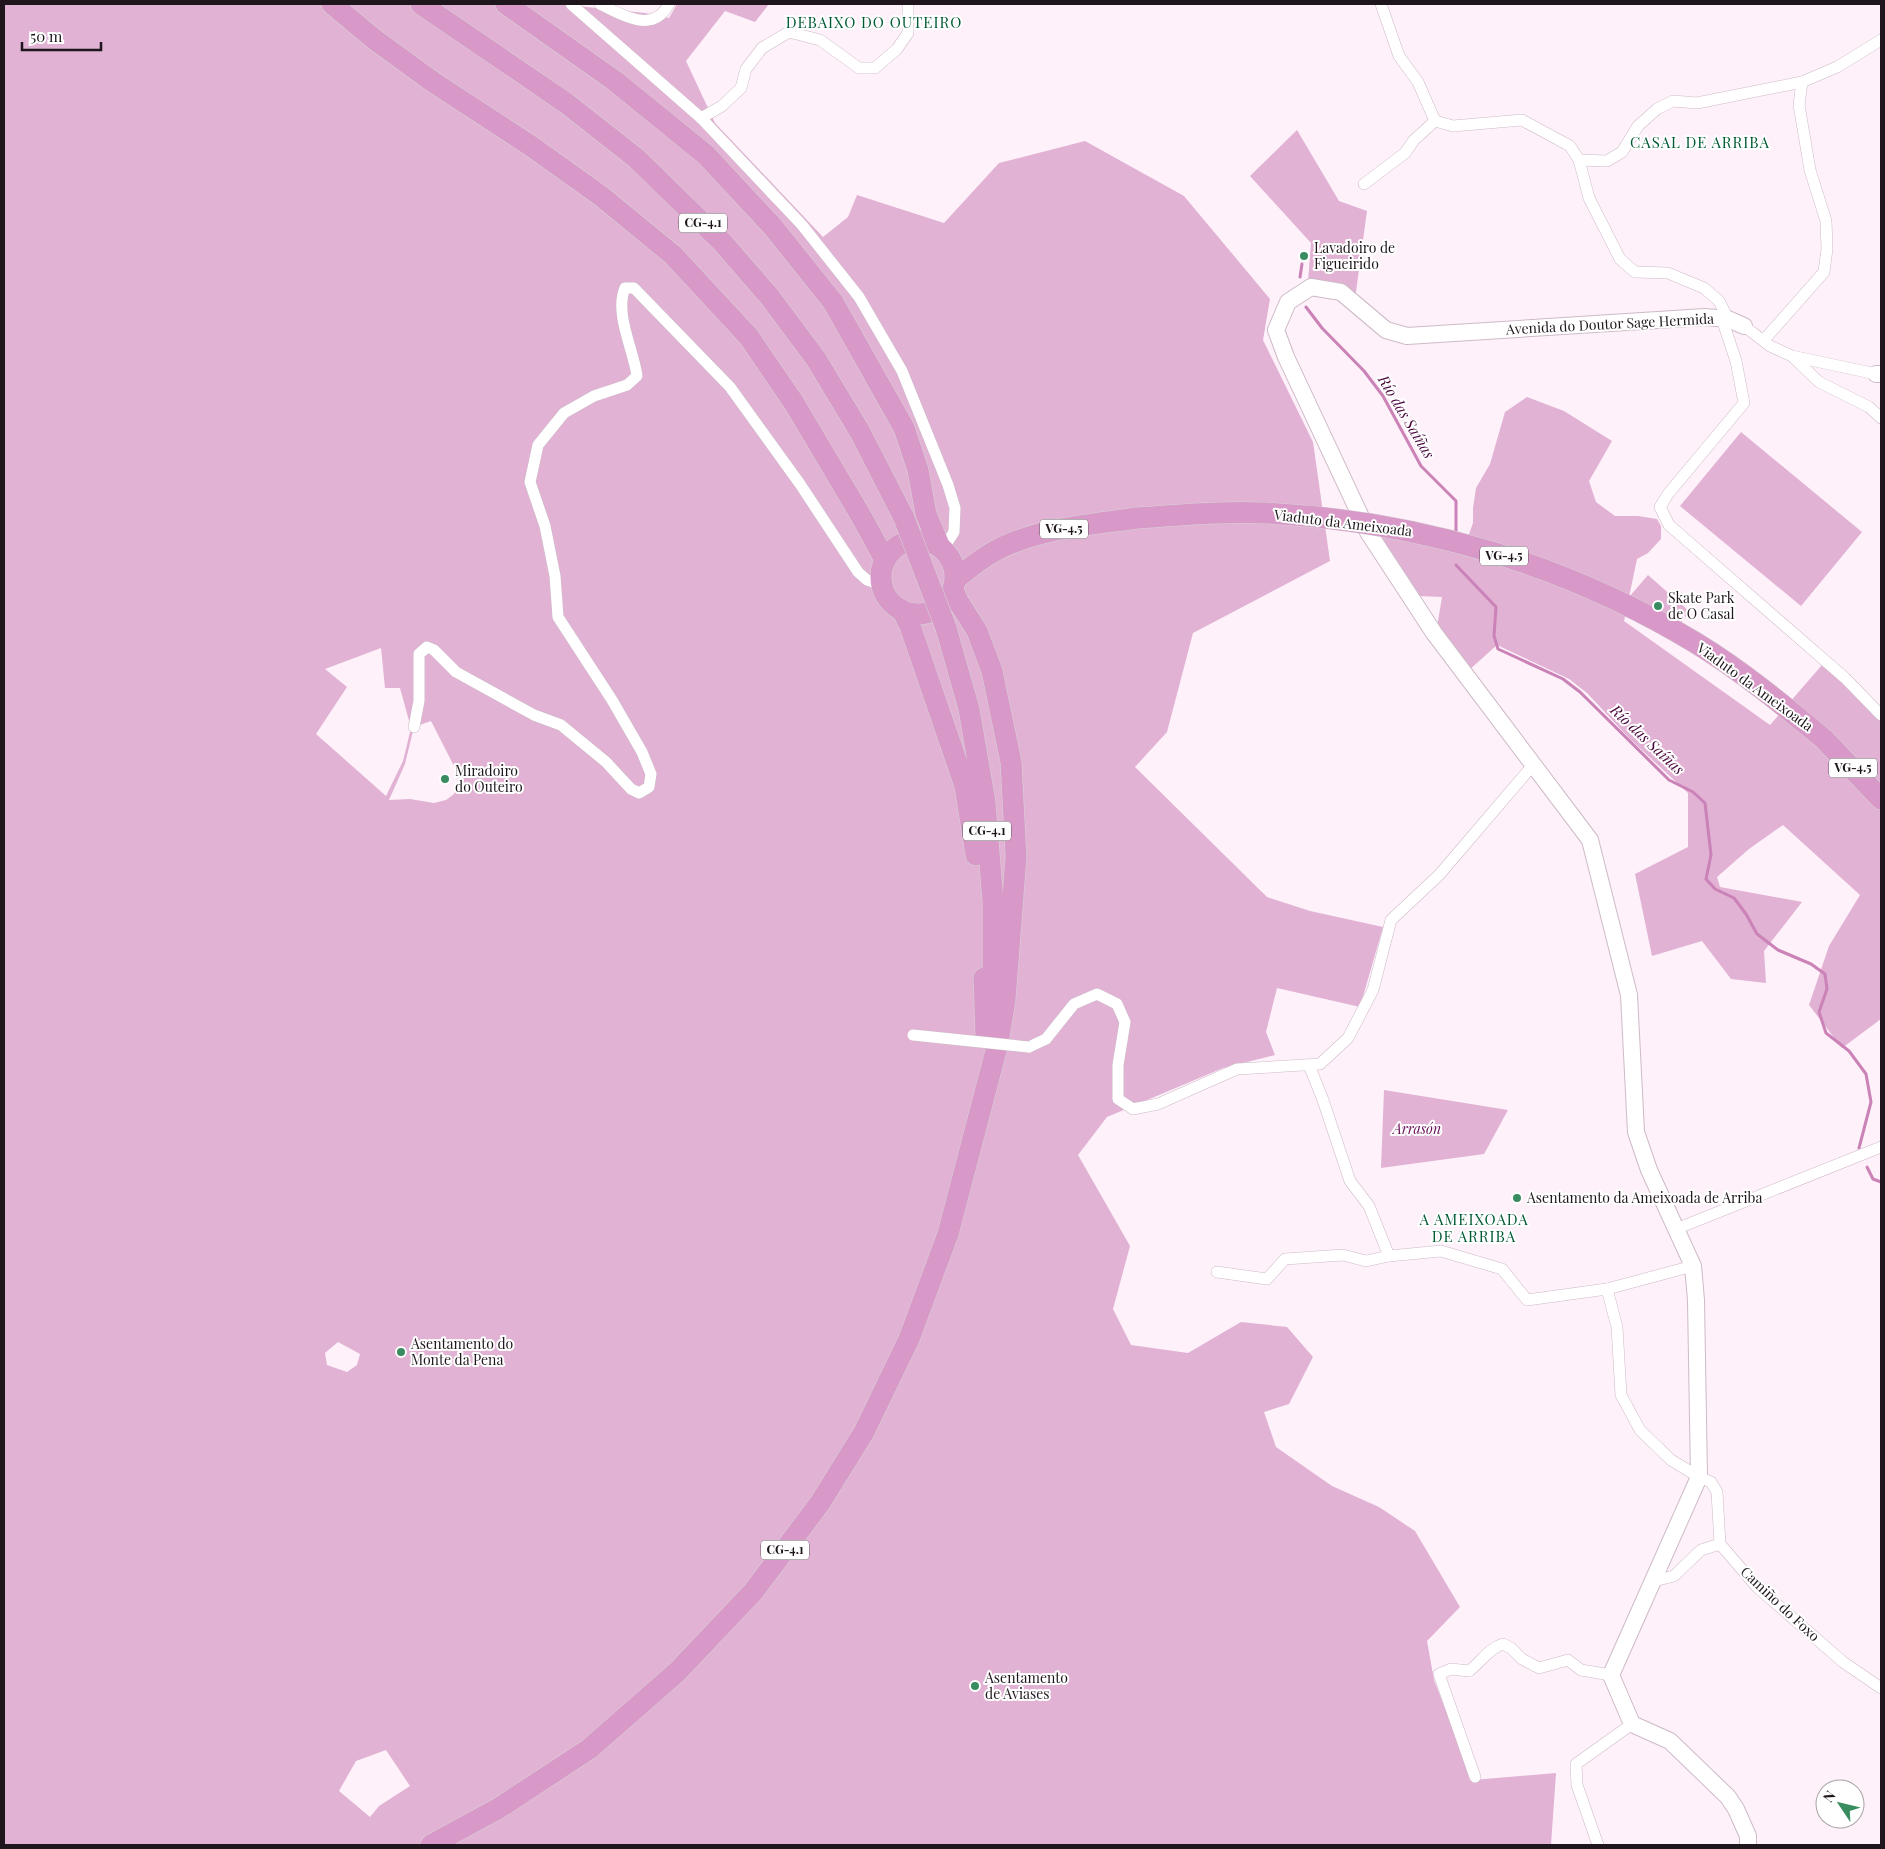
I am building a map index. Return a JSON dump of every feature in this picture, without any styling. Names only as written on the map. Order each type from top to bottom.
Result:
[{"type":"highway","points":[[332,4],[374,39],[433,82],[531,146],[601,196],[673,255],[749,337],[794,403],[885,560]]},
{"type":"highway","name":"CG-4.1","points":[[421,4],[566,103],[636,158],[722,242],[769,296],[816,359],[860,432],[904,518],[946,628],[968,709],[985,802],[993,902],[993,968],[975,1130],[948,1234],[905,1347],[864,1432],[820,1503],[753,1592],[677,1672],[589,1749],[499,1808],[431,1845]]},
{"type":"highway","points":[[506,4],[615,80],[706,155],[785,242],[833,302],[904,428],[918,470],[926,514],[955,568],[954,585],[958,601],[977,631],[992,671],[1011,762],[1016,857],[1005,1000],[998,1043],[975,1130]]},
{"type":"highway","name":"Viaduto da Ameixoada","points":[[993,552],[1022,539],[1044,533],[1137,518],[1201,513],[1264,513],[1318,517],[1391,527],[1490,551],[1596,590],[1696,644],[1739,672],[1824,739],[1881,799]]},
{"type":"highway","points":[[915,539],[927,540],[944,550],[970,557],[993,552],[954,585],[948,599],[941,606],[922,614],[912,614],[892,604],[882,585],[881,572],[885,560],[892,550],[902,542],[915,539]]},
{"type":"highway","points":[[902,610],[914,636],[965,786],[981,882],[986,1038]]},
{"type":"street","points":[[571,4],[701,118],[802,225],[859,296],[902,370],[948,485],[955,508],[954,532],[944,550]]},
{"type":"street","points":[[600,4],[627,17],[647,21],[663,14],[669,4]]},
{"type":"street","points":[[701,118],[722,106],[742,88],[746,69],[762,48],[789,32],[820,40],[859,68],[875,68],[897,49],[908,34],[908,4]]},
{"type":"street","points":[[1381,4],[1399,56],[1418,82],[1435,121]]},
{"type":"street","points":[[1579,160],[1607,161],[1622,152],[1638,126],[1657,109],[1673,101],[1697,103],[1802,82],[1837,67],[1881,40]]},
{"type":"street","points":[[1764,340],[1824,272],[1827,249],[1826,221],[1810,170],[1799,105],[1802,82]]},
{"type":"street","points":[[1435,121],[1453,126],[1522,120],[1570,146],[1579,160],[1589,198],[1620,259],[1635,272],[1668,274],[1704,288],[1719,301],[1736,361],[1744,403],[1668,494],[1660,507],[1669,525],[1845,678],[1881,715]]},
{"type":"street","points":[[1364,184],[1405,153],[1414,140],[1435,121]]},
{"type":"street","name":"Avenida do Doutor Sage Hermida","points":[[1533,764],[1434,634],[1368,532],[1286,357],[1276,330],[1288,302],[1311,287],[1341,292],[1386,330],[1407,336],[1705,317],[1725,319],[1744,326],[1784,353],[1792,356],[1879,374]]},
{"type":"street","points":[[414,727],[418,701],[419,654],[427,647],[434,650],[456,672],[534,715],[560,725],[606,762],[631,790],[639,793],[649,787],[651,774],[642,752],[612,700],[558,617],[555,576],[545,526],[530,482],[538,445],[564,414],[594,396],[627,385],[637,376],[636,367],[626,338],[621,297],[625,288],[634,288],[730,387],[800,484],[858,572],[867,580],[882,585]]},
{"type":"street","points":[[1792,356],[1819,382],[1870,407],[1881,418]]},
{"type":"street","points":[[913,1035],[1029,1047],[1046,1039],[1074,1004],[1097,994],[1117,1004],[1125,1022],[1118,1065],[1118,1099],[1133,1109],[1158,1104],[1236,1069],[1320,1064],[1348,1038],[1373,990],[1391,920],[1439,875],[1533,764],[1590,840],[1629,995],[1636,1132],[1649,1170],[1693,1266],[1696,1300],[1699,1477],[1611,1675],[1632,1724],[1670,1741],[1728,1797],[1736,1809],[1748,1836],[1748,1845]]},
{"type":"street","points":[[1309,1065],[1350,1180],[1369,1206],[1389,1256]]},
{"type":"street","points":[[1676,1229],[1881,1147]]},
{"type":"street","points":[[1218,1272],[1267,1279],[1285,1260],[1343,1255],[1366,1261],[1389,1256],[1441,1251],[1502,1269],[1527,1300],[1607,1289],[1693,1266]]},
{"type":"street","points":[[1607,1289],[1617,1326],[1620,1395],[1640,1430],[1671,1460],[1711,1482],[1717,1492],[1720,1544],[1700,1550],[1674,1576],[1654,1580]]},
{"type":"street","name":"Camiño do Foxo","points":[[1720,1544],[1757,1587],[1843,1662],[1881,1688]]},
{"type":"street","points":[[1475,1777],[1439,1674],[1451,1669],[1469,1671],[1480,1663],[1495,1646],[1503,1644],[1511,1648],[1522,1659],[1539,1668],[1568,1660],[1581,1670],[1611,1675]]},
{"type":"street","points":[[1598,1845],[1576,1785],[1576,1764],[1632,1724]]},
{"type":"green space","points":[[4,4],[558,4],[645,13],[669,18],[677,4],[769,4],[755,22],[725,11],[686,61],[715,123],[823,237],[848,217],[857,195],[944,223],[999,163],[1085,141],[1184,196],[1270,299],[1263,340],[1313,442],[1330,561],[1193,633],[1167,732],[1135,767],[1267,897],[1310,911],[1383,927],[1360,1007],[1277,988],[1266,1032],[1275,1055],[1223,1068],[1107,1117],[1078,1155],[1130,1246],[1113,1309],[1131,1345],[1188,1353],[1241,1322],[1287,1327],[1313,1357],[1289,1404],[1264,1412],[1276,1447],[1332,1486],[1379,1507],[1415,1531],[1460,1607],[1427,1641],[1434,1680],[1473,1780],[1556,1773],[1551,1845],[4,1845]],"holes":[[[381,648],[385,688],[400,688],[411,728],[403,761],[386,796],[316,734],[347,687],[325,669]],[[431,721],[456,770],[458,782],[454,794],[446,800],[434,803],[410,799],[389,800],[405,764],[414,727]],[[338,1342],[360,1354],[357,1365],[347,1372],[327,1365],[325,1353]],[[386,1750],[410,1786],[379,1806],[370,1817],[339,1791],[356,1761]]]},
{"type":"green space","points":[[1297,130],[1339,201],[1367,211],[1355,299],[1308,282],[1311,243],[1250,176]]},
{"type":"green space","points":[[1527,397],[1564,411],[1612,441],[1589,481],[1596,502],[1615,516],[1638,516],[1657,519],[1661,526],[1661,539],[1648,553],[1637,559],[1629,597],[1648,575],[1690,612],[1668,637],[1628,602],[1624,621],[1770,725],[1822,665],[1846,683],[1881,721],[1881,1019],[1842,1048],[1809,1005],[1829,946],[1860,895],[1783,825],[1749,849],[1717,877],[1720,887],[1802,902],[1764,951],[1766,983],[1731,979],[1702,941],[1652,956],[1635,874],[1688,847],[1688,793],[1630,739],[1587,693],[1569,679],[1497,645],[1468,671],[1437,627],[1442,597],[1417,596],[1375,528],[1464,548],[1473,523],[1476,488],[1490,464],[1505,412]]},
{"type":"green space","points":[[1741,432],[1862,532],[1801,606],[1680,506]]},
{"type":"green space","name":"Arrasón","points":[[1384,1090],[1508,1110],[1484,1154],[1381,1168]]},
{"type":"waterway","name":"Río das Saíñas","points":[[1300,277],[1302,264]]},
{"type":"waterway","name":"Río das Saíñas","points":[[1306,307],[1322,328],[1364,371],[1383,396],[1421,466],[1456,501],[1456,536]]},
{"type":"waterway","name":"Río das Saíñas","points":[[1456,565],[1496,607],[1494,636],[1498,649],[1563,679],[1580,692],[1669,780],[1693,792],[1705,803],[1711,855],[1706,879],[1715,889],[1734,898],[1757,934],[1778,950],[1811,964],[1825,974],[1827,989],[1819,1012],[1826,1033],[1849,1051],[1866,1074],[1871,1102],[1859,1148]]},
{"type":"waterway","name":"Río das Saíñas","points":[[1867,1167],[1873,1179],[1881,1182]]},
{"type":"place","name":"Lavadoiro de Figueirido","points":[[1304,256]]},
{"type":"place","name":"Skate Park de O Casal","points":[[1658,606]]},
{"type":"place","name":"Miradoiro do Outeiro","points":[[445,779]]},
{"type":"place","name":"Asentamento da Ameixoada de Arriba","points":[[1517,1198]]},
{"type":"place","name":"Asentamento do Monte da Pena","points":[[401,1352]]},
{"type":"place","name":"Asentamento de Aviases","points":[[975,1686]]},
{"type":"district","name":"DEBAIXO DO OUTEIRO","points":[[874,23]]},
{"type":"district","name":"CASAL DE ARRIBA","points":[[1700,143]]},
{"type":"district","name":"A AMEIXOADA DE ARRIBA","points":[[1474,1228]]}]
